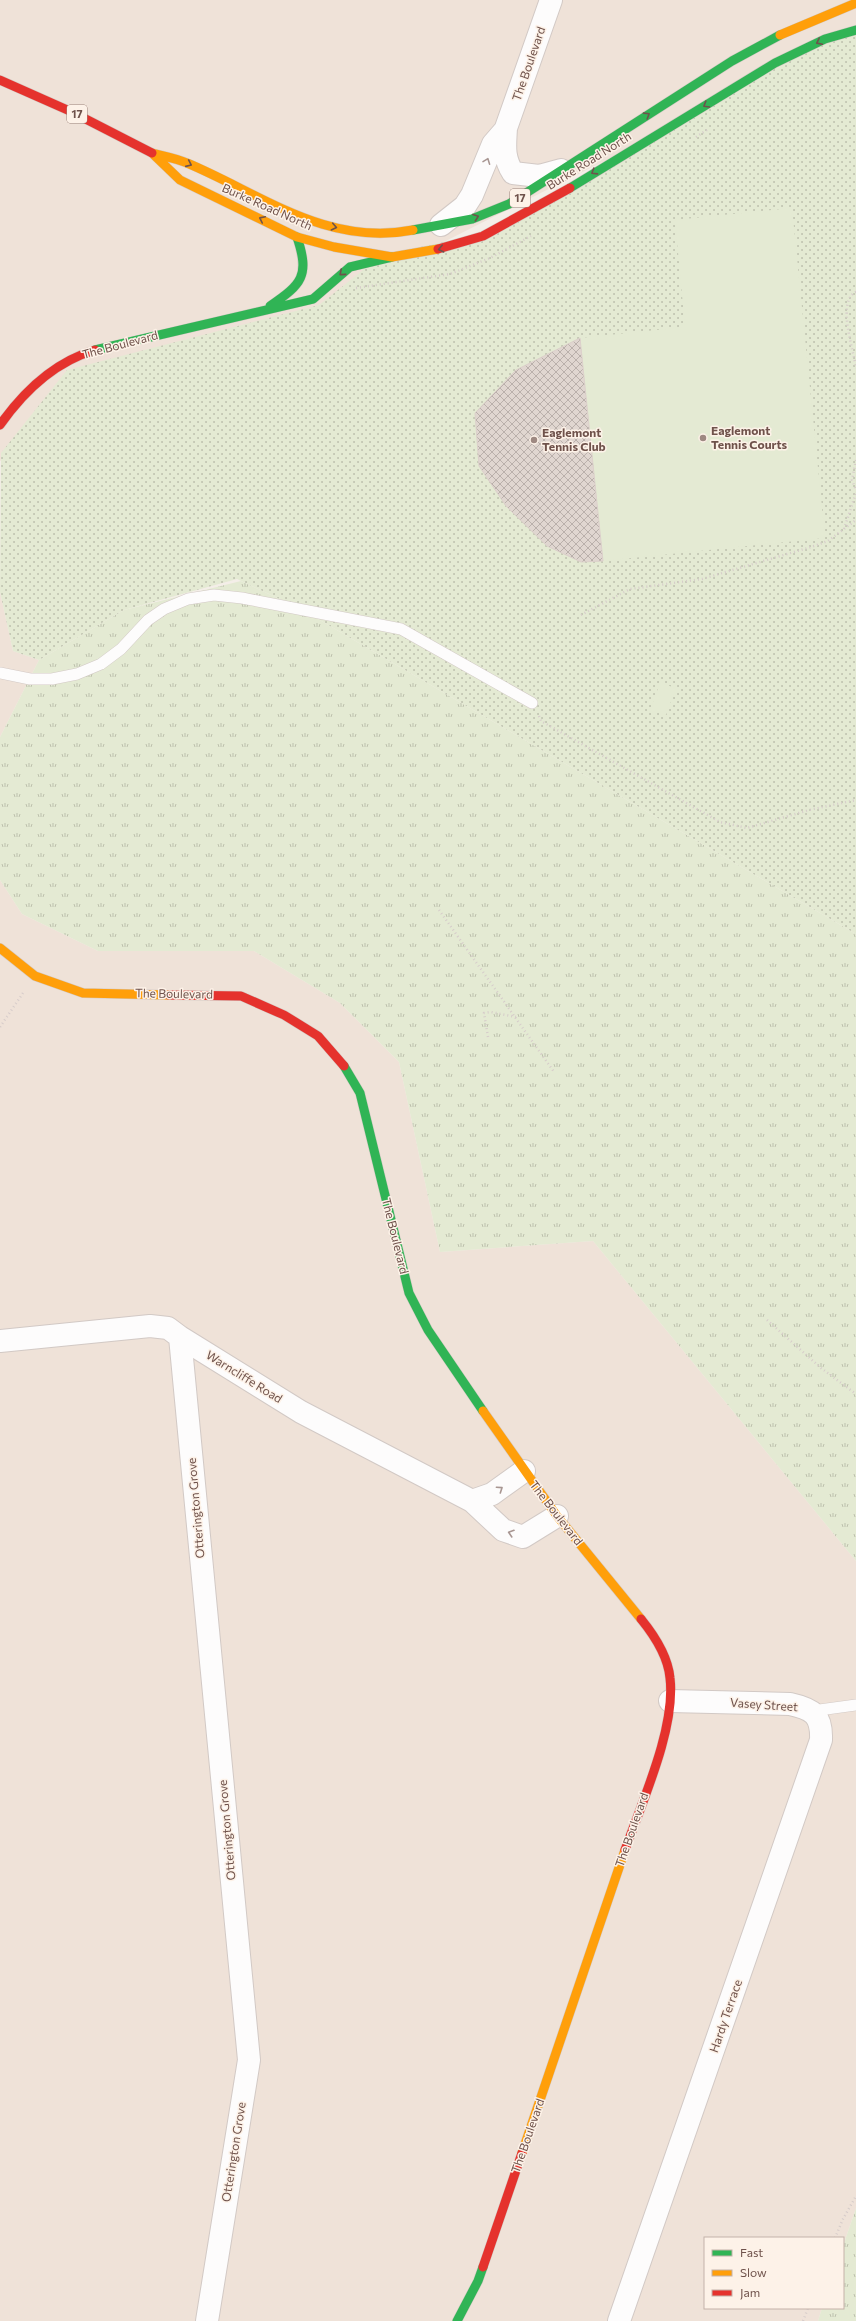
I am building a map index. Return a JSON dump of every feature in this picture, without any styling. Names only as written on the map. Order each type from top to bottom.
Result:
[{"type":"street","name":"The Boulevard","points":[[551,0],[506,128],[506,162],[513,173],[528,177],[540,176],[563,169]]},
{"type":"street","name":"Burke Road North","points":[[0,80],[72,112],[152,153],[186,162],[280,209],[311,222],[349,230],[380,233],[441,225],[472,219],[509,204],[732,61],[793,28],[856,3]]},
{"type":"street","name":"Burke Road North","points":[[152,153],[180,180],[297,236],[334,247],[392,257],[439,249],[483,236],[533,210],[775,63],[825,39],[856,30]]},
{"type":"street","name":"The Boulevard","points":[[441,225],[465,206],[476,188],[493,144],[506,128]]},
{"type":"street","name":"The Boulevard","points":[[265,309],[298,287],[304,273],[304,253],[297,236]]},
{"type":"street","name":"The Boulevard","points":[[0,426],[14,406],[34,383],[63,362],[93,350],[265,309],[292,306],[312,299],[324,292],[344,270],[352,266],[392,257]]},
{"type":"street","name":"The Boulevard","points":[[0,948],[35,976],[83,993],[242,996],[284,1015],[318,1036],[344,1066],[360,1093],[409,1292],[428,1330],[524,1471],[557,1516],[656,1637],[670,1677],[670,1701],[666,1731],[478,2281],[456,2321]]},
{"type":"street","name":"Warncliffe Road","points":[[0,1341],[150,1326],[168,1328],[180,1337],[301,1412],[472,1501],[504,1530],[523,1537],[557,1516]]},
{"type":"street","name":"Otterington Grove","points":[[180,1337],[249,2060],[207,2321]]},
{"type":"street","points":[[472,1501],[492,1494],[524,1471]]},
{"type":"street","name":"Vasey Street","points":[[670,1701],[790,1704],[812,1711]]},
{"type":"street","name":"Hardy Terrace","points":[[619,2321],[821,1740],[819,1720],[812,1711]]},
{"type":"lane","points":[[0,673],[30,679],[52,679],[77,674],[101,664],[122,649],[148,620],[164,609],[188,599],[214,595],[242,598],[401,629],[532,703]]},
{"type":"lane","name":"Vasey Street","points":[[812,1711],[856,1705]]},
{"type":"path","points":[[856,292],[848,299],[846,314],[856,368]]},
{"type":"path","points":[[844,529],[856,492],[852,480],[856,460]]},
{"type":"path","points":[[581,615],[630,589],[702,579],[811,547],[828,541],[856,520]]},
{"type":"path","points":[[532,703],[541,720],[720,822],[747,828],[809,810],[856,800]]},
{"type":"path","points":[[439,910],[554,1072]]},
{"type":"path","points":[[0,1027],[35,976]]},
{"type":"path","points":[[488,1037],[484,1013],[492,1012],[516,1017]]},
{"type":"path","points":[[767,1320],[821,1368],[856,1394]]},
{"type":"path","points":[[835,2237],[843,2219],[856,2196]]},
{"type":"path","points":[[803,2321],[808,2309]]},
{"type":"shaded area","points":[[0,0],[856,0],[856,34],[319,305],[0,461]]},
{"type":"shaded area","points":[[0,592],[13,651],[39,660],[0,737]]},
{"type":"shaded area","points":[[0,880],[22,914],[98,951],[254,951],[340,1003],[399,1062],[440,1252],[593,1241],[856,1561],[856,2208],[844,2243],[844,2237],[704,2237],[704,2309],[822,2309],[818,2321],[0,2321]]},
{"type":"green space","points":[[856,34],[856,934],[301,609],[237,579],[124,610],[39,660],[13,651],[0,592],[1,453],[67,370],[319,305],[382,255],[500,230],[805,50]]},
{"type":"green space","name":"Eaglemont Tennis Courts","points":[[792,208],[825,538],[603,561],[580,338],[685,327],[675,220]]},
{"type":"green space","points":[[241,581],[301,609],[856,934],[856,1561],[593,1241],[440,1252],[399,1062],[340,1003],[254,951],[98,951],[22,914],[0,880],[0,737],[39,660],[124,610]]},
{"type":"green space","points":[[660,683],[676,688],[666,715],[650,710]]},
{"type":"green space","points":[[856,2208],[856,2321],[818,2321],[822,2309],[844,2309],[844,2243]]},
{"type":"building","name":"Eaglemont Tennis Club","points":[[580,338],[603,561],[581,562],[547,546],[506,506],[479,466],[475,413],[516,370]]},
{"type":"traffic: fast","points":[[570,188],[775,63],[825,39],[856,30]]},
{"type":"traffic: fast","points":[[413,230],[472,219],[509,204],[732,61],[780,35]]},
{"type":"traffic: fast","points":[[270,306],[290,291],[300,278],[303,270],[303,261],[297,237]]},
{"type":"traffic: fast","points":[[95,350],[313,299],[350,267],[392,257]]},
{"type":"traffic: fast","points":[[344,1066],[360,1093],[409,1293],[428,1330],[483,1411]]},
{"type":"traffic: fast","points":[[457,2321],[478,2281],[483,2267]]},
{"type":"traffic: slow","points":[[780,35],[856,3]]},
{"type":"traffic: slow","points":[[152,153],[174,158],[187,163],[268,202],[323,224],[352,231],[382,233],[413,230]]},
{"type":"traffic: slow","points":[[154,155],[180,180],[297,237],[334,247],[392,257],[438,249]]},
{"type":"traffic: slow","points":[[0,948],[35,976],[83,993],[169,995]]},
{"type":"traffic: slow","points":[[483,1411],[557,1516],[641,1619]]},
{"type":"traffic: slow","points":[[522,2153],[625,1850]]},
{"type":"traffic: jam","points":[[0,80],[72,112],[152,153]]},
{"type":"traffic: jam","points":[[438,249],[483,236],[570,188]]},
{"type":"traffic: jam","points":[[0,425],[19,401],[41,379],[66,362],[95,350]]},
{"type":"traffic: jam","points":[[169,995],[241,996],[284,1015],[318,1036],[344,1066]]},
{"type":"traffic: jam","points":[[625,1850],[663,1742],[668,1719],[670,1698],[669,1670],[655,1639],[641,1619]]},
{"type":"traffic: jam","points":[[483,2267],[522,2153]]},
{"type":"place","name":"Eaglemont Tennis Courts","points":[[703,438]]},
{"type":"place","name":"Eaglemont Tennis Club","points":[[534,440]]}]
